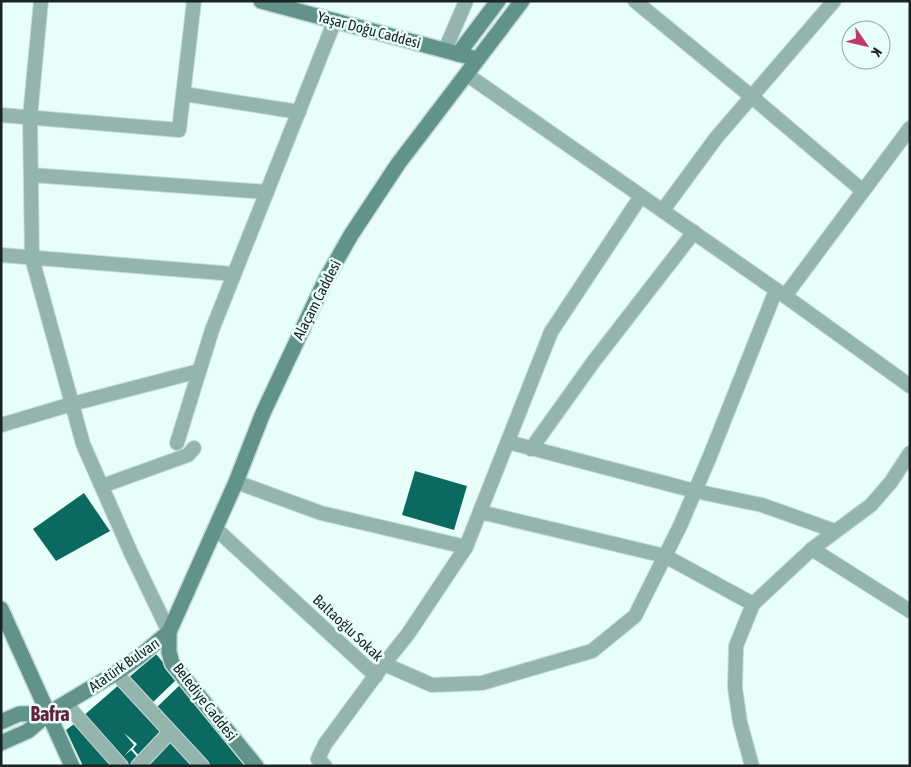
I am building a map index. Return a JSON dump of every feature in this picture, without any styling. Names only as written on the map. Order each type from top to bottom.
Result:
[{"type":"main road","name":"Yaşar Doğu Caddesi","points":[[261,1],[478,59]]},
{"type":"main road","points":[[451,52],[498,1]]},
{"type":"main road","name":"Alaçam Caddesi","points":[[169,632],[216,529],[263,413],[326,279],[351,235],[398,164],[522,1]]},
{"type":"main road","points":[[1,609],[72,766]]},
{"type":"main road","name":"Atatürk Bulvarı","points":[[1,743],[28,731],[49,714],[116,673],[169,632]]},
{"type":"main road","name":"Belediye Caddesi","points":[[169,632],[169,652],[172,663],[256,766]]},
{"type":"main road","points":[[1,722],[20,714],[49,714]]},
{"type":"street","points":[[41,1],[30,117],[32,258],[84,444],[131,554],[169,632]]},
{"type":"street","points":[[1,115],[179,130],[194,1]]},
{"type":"street","points":[[457,1],[459,18]]},
{"type":"street","points":[[451,52],[459,18],[466,1]]},
{"type":"street","points":[[663,210],[716,138],[834,1]]},
{"type":"street","points":[[638,2],[863,191]]},
{"type":"street","points":[[177,443],[212,330],[335,20]]},
{"type":"street","points":[[466,74],[663,210],[910,386]]},
{"type":"street","points":[[184,94],[299,112]]},
{"type":"street","points":[[384,664],[432,685],[482,682],[592,651],[635,616],[695,491],[781,293],[863,191],[910,128]]},
{"type":"street","points":[[31,175],[267,192]]},
{"type":"street","points":[[376,676],[408,634],[466,546],[551,332],[641,196]]},
{"type":"street","points":[[531,448],[594,361],[694,232]]},
{"type":"street","points":[[1,255],[234,274]]},
{"type":"street","points":[[1,425],[72,404],[200,371]]},
{"type":"street","points":[[508,442],[695,491],[762,505],[835,531]]},
{"type":"street","points":[[102,486],[188,455],[194,448]]},
{"type":"street","points":[[752,766],[740,722],[735,679],[736,646],[753,604],[812,549],[871,505],[891,482],[910,453]]},
{"type":"street","points":[[236,482],[321,513],[466,546]]},
{"type":"street","points":[[480,512],[665,556],[753,604]]},
{"type":"street","name":"Baltaoğlu Sokak","points":[[216,529],[376,676],[325,744],[318,759],[325,766]]},
{"type":"street","points":[[812,549],[910,611]]},
{"type":"street","points":[[116,673],[202,766]]},
{"type":"street","points":[[66,704],[121,766]]},
{"type":"street","points":[[138,766],[170,732]]},
{"type":"building","points":[[415,471],[467,486],[454,530],[402,515]]},
{"type":"building","points":[[84,493],[110,531],[56,561],[33,529]]},
{"type":"building","points":[[156,654],[177,679],[151,704],[127,679]]},
{"type":"building","points":[[120,684],[165,732],[141,758],[133,749],[137,744],[124,733],[134,745],[124,756],[131,750],[140,760],[134,766],[124,766],[82,717]]},
{"type":"building","points":[[181,684],[247,766],[209,766],[155,709]]},
{"type":"building","points":[[74,724],[112,766],[83,766],[66,730]]},
{"type":"building","points":[[170,737],[198,766],[143,766]]},
{"type":"district","name":"Bafra","points":[[50,714]]}]
